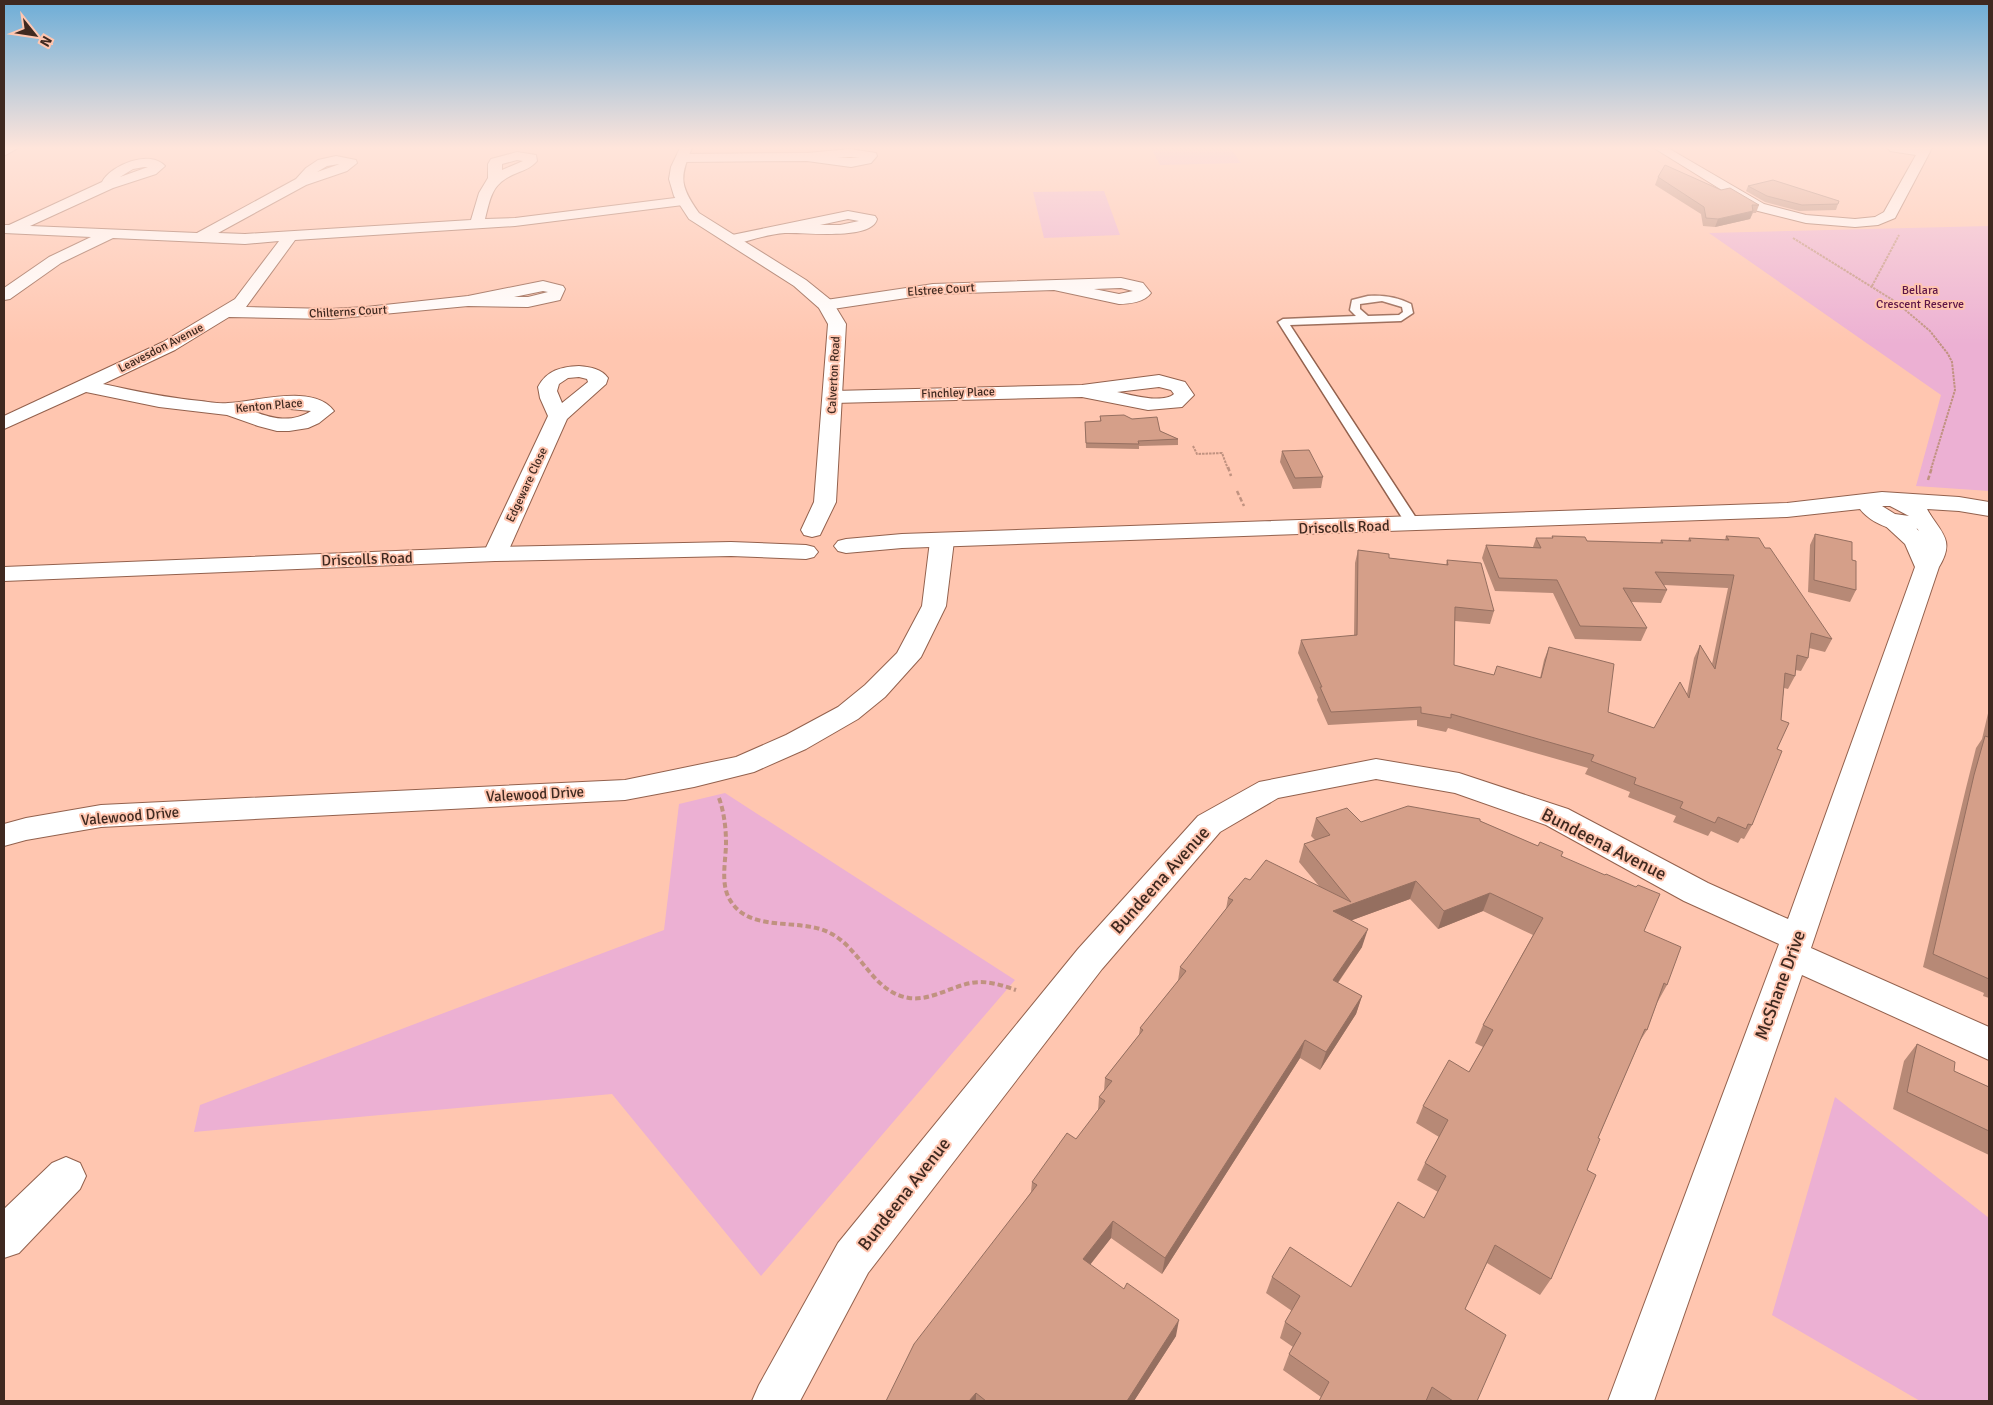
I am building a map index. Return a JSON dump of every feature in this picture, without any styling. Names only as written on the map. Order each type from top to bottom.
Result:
[{"type":"street","points":[[8,229],[43,214]]},
{"type":"street","points":[[199,238],[244,214]]},
{"type":"street","points":[[477,224],[480,214]]},
{"type":"street","points":[[8,229],[199,238],[290,237],[515,222],[582,214]]},
{"type":"street","name":"Calverton Road","points":[[692,214],[800,283],[826,305],[837,324],[825,502],[806,540]]},
{"type":"street","points":[[1785,214],[1806,219],[1850,223],[1878,221],[1891,214]]},
{"type":"street","points":[[732,240],[790,229]]},
{"type":"street","points":[[4,311],[7,293],[56,260],[111,234]]},
{"type":"street","name":"Leavesdon Avenue","points":[[4,423],[169,346],[241,304],[290,237]]},
{"type":"street","name":"Elstree Court","points":[[826,305],[933,289],[1057,286]]},
{"type":"street","name":"Chilterns Court","points":[[227,312],[330,314],[468,301]]},
{"type":"street","name":"Kenton Place","points":[[84,386],[185,405],[229,409]]},
{"type":"street","name":"Finchley Place","points":[[833,397],[1082,391]]},
{"type":"street","name":"Edgeware Close","points":[[495,554],[558,416]]},
{"type":"street","name":"Driscolls Road","points":[[4,574],[495,554],[731,549],[806,540],[828,555],[835,553],[843,537],[902,541],[942,541],[1413,524],[1787,510],[1882,499],[1891,513]]},
{"type":"street","name":"Calverton Road","points":[[825,502],[843,537]]},
{"type":"street","points":[[1891,513],[1917,510],[1944,512],[1989,509]]},
{"type":"street","name":"Driscolls Road","points":[[1787,510],[1891,513]]},
{"type":"street","name":"McShane Drive","points":[[1631,1401],[1794,947],[1927,567],[1937,552],[1936,541],[1926,512]]},
{"type":"street","points":[[1891,513],[1917,544],[1927,567]]},
{"type":"street","name":"Valewood Drive","points":[[4,835],[26,829],[101,816],[625,790],[744,765],[796,742],[848,713],[875,691],[908,657],[934,606],[942,541]]},
{"type":"street","name":"Bundeena Avenue","points":[[775,1401],[853,1258],[1090,959],[1209,824],[1270,789],[1376,769],[1459,783],[1557,817],[1794,947],[1989,1044]]},
{"type":"street","points":[[4,1238],[66,1176]]},
{"type":"lane","points":[[1364,318],[1282,322],[1413,524]]},
{"type":"path","points":[[1872,286],[1903,228]]},
{"type":"path","points":[[1788,235],[1902,306],[1930,331],[1952,362],[1955,390],[1925,488],[1926,512]]},
{"type":"path","points":[[1193,446],[1197,454],[1222,453],[1232,476]]},
{"type":"path","points":[[1237,490],[1247,512]]},
{"type":"path","points":[[718,795],[723,810],[726,885],[730,901],[746,915],[773,923],[818,928],[836,936],[850,948],[879,985],[891,993],[910,999],[971,984],[989,982],[1016,990]]},
{"type":"green space","points":[[1038,214],[1112,214],[1120,235],[1044,238]]},
{"type":"green space","name":"Bellara Crescent Reserve","points":[[1989,226],[1989,491],[1916,486],[1941,395],[1709,233]]},
{"type":"green space","points":[[725,793],[1015,980],[761,1276],[612,1094],[194,1132],[200,1105],[664,930],[679,804]]},
{"type":"green space","points":[[1835,1097],[1989,1218],[1989,1401],[1920,1401],[1772,1315]]},
{"type":"building","points":[[1705,214],[1742,214],[1718,219],[1706,218]]},
{"type":"building","points":[[1124,415],[1132,419],[1157,417],[1160,431],[1178,439],[1138,441],[1139,444],[1086,443],[1085,422],[1101,421],[1100,416]]},
{"type":"building","points":[[1309,450],[1323,477],[1295,478],[1282,451]]},
{"type":"building","points":[[1815,534],[1852,542],[1852,560],[1856,561],[1856,590],[1814,580]]},
{"type":"building","points":[[1552,536],[1585,537],[1587,541],[1663,543],[1661,540],[1691,541],[1689,538],[1729,540],[1726,536],[1759,538],[1765,548],[1770,548],[1832,639],[1811,633],[1808,658],[1797,655],[1795,676],[1785,673],[1781,720],[1789,723],[1777,749],[1782,751],[1752,825],[1748,824],[1746,829],[1718,817],[1715,823],[1680,808],[1683,802],[1634,784],[1636,778],[1591,761],[1594,755],[1451,714],[1451,718],[1421,713],[1421,707],[1331,712],[1301,640],[1357,635],[1358,550],[1389,554],[1389,558],[1448,565],[1447,560],[1481,563],[1494,611],[1455,607],[1454,665],[1494,675],[1497,666],[1541,678],[1549,647],[1614,664],[1608,712],[1654,728],[1680,682],[1689,698],[1700,645],[1715,669],[1734,575],[1655,572],[1667,590],[1623,588],[1647,628],[1580,626],[1557,580],[1499,578],[1486,545],[1541,548],[1536,538],[1553,538]]},
{"type":"building","points":[[1989,734],[1989,979],[1933,954],[1974,775],[1985,736],[1988,737]]},
{"type":"building","points":[[1408,806],[1480,819],[1480,821],[1538,846],[1540,842],[1563,852],[1561,856],[1605,875],[1660,894],[1644,931],[1681,947],[1667,985],[1664,983],[1647,1030],[1645,1029],[1598,1138],[1600,1139],[1587,1170],[1596,1175],[1551,1279],[1495,1245],[1465,1309],[1506,1335],[1477,1401],[1453,1401],[1432,1387],[1426,1401],[1319,1401],[1329,1382],[1289,1354],[1301,1333],[1285,1322],[1300,1296],[1272,1277],[1290,1247],[1351,1287],[1398,1202],[1424,1218],[1446,1176],[1425,1163],[1448,1120],[1423,1106],[1449,1060],[1469,1072],[1493,1030],[1483,1025],[1543,918],[1490,893],[1444,911],[1416,881],[1333,911],[1368,929],[1333,980],[1362,996],[1326,1052],[1305,1040],[1165,1258],[1113,1221],[1083,1259],[1124,1289],[1127,1283],[1179,1320],[1127,1401],[986,1401],[976,1393],[969,1401],[886,1401],[914,1344],[1037,1185],[1032,1182],[1067,1133],[1076,1139],[1105,1101],[1099,1097],[1112,1081],[1105,1078],[1143,1030],[1140,1028],[1186,971],[1180,967],[1233,900],[1228,898],[1245,878],[1250,880],[1266,860],[1351,902],[1304,844],[1330,835],[1316,818],[1347,808],[1361,822]]},
{"type":"building","points":[[1917,1044],[1955,1062],[1954,1071],[1989,1087],[1989,1131],[1907,1092]]}]
